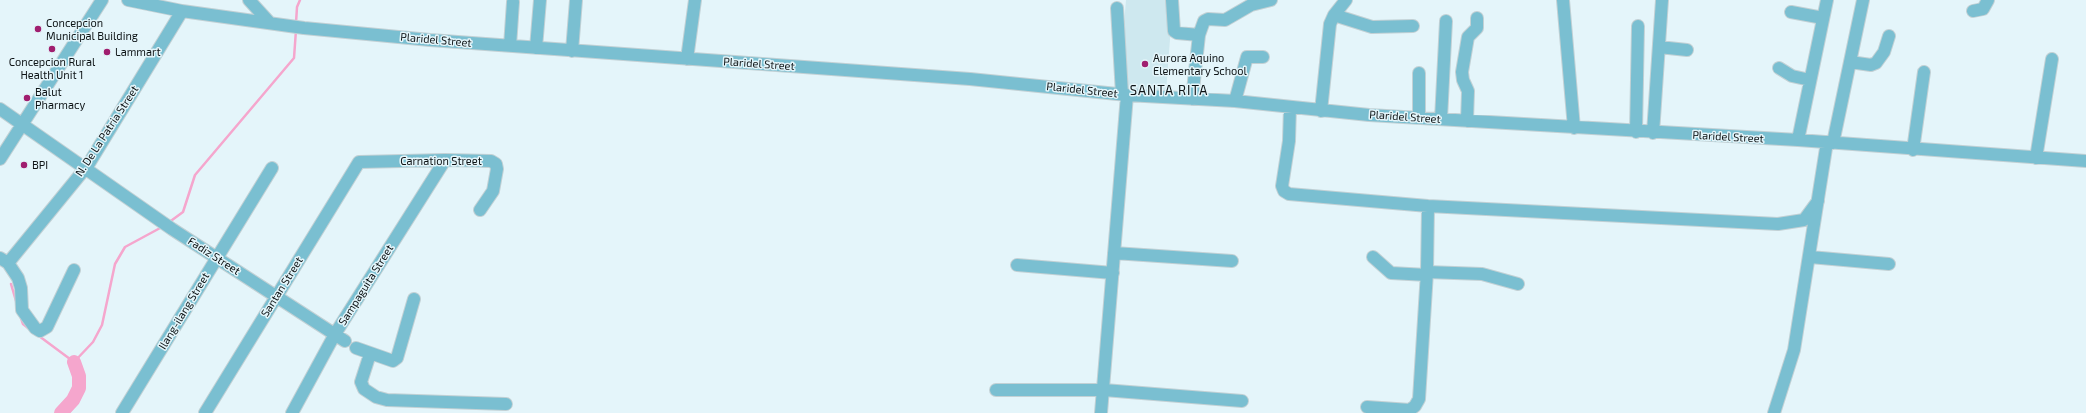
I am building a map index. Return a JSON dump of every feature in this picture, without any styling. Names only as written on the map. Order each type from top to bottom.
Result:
[{"type":"street","points":[[0,159],[102,0]]},
{"type":"street","name":"Plaridel Street","points":[[128,0],[182,11],[304,28],[510,46],[970,79],[1122,94],[1235,101],[1321,111],[1636,132],[1830,142],[1912,150],[2086,161]]},
{"type":"street","points":[[249,0],[270,23]]},
{"type":"street","points":[[536,48],[540,0]]},
{"type":"street","points":[[572,51],[576,0]]},
{"type":"street","points":[[687,59],[695,0]]},
{"type":"street","points":[[1172,0],[1174,31],[1177,33],[1199,35]]},
{"type":"street","points":[[1192,99],[1199,35],[1204,21],[1208,19],[1225,20],[1251,5],[1271,0]]},
{"type":"street","points":[[1321,111],[1329,32],[1334,16],[1346,0]]},
{"type":"street","points":[[1563,0],[1574,128]]},
{"type":"street","points":[[1653,133],[1662,0]]},
{"type":"street","points":[[1798,140],[1827,0]]},
{"type":"street","points":[[1774,413],[1794,350],[1818,201],[1863,0]]},
{"type":"street","points":[[1973,11],[1983,9],[1988,0]]},
{"type":"street","points":[[510,46],[513,2]]},
{"type":"street","points":[[1101,413],[1113,273],[1122,94],[1117,8]]},
{"type":"street","name":"N. De La Patria Street","points":[[4,260],[85,169],[182,11]]},
{"type":"street","points":[[1791,12],[1823,18]]},
{"type":"street","points":[[1334,16],[1372,27],[1413,26]]},
{"type":"street","points":[[1467,121],[1468,92],[1463,80],[1462,72],[1468,37],[1477,28],[1477,18]]},
{"type":"street","points":[[1441,119],[1446,21]]},
{"type":"street","points":[[1636,132],[1638,26]]},
{"type":"street","points":[[1850,62],[1871,65],[1876,63],[1884,52],[1889,36]]},
{"type":"street","points":[[1659,47],[1687,50]]},
{"type":"street","points":[[1235,101],[1247,57],[1263,56]]},
{"type":"street","points":[[2036,158],[2052,59]]},
{"type":"street","points":[[1780,68],[1792,76],[1810,80]]},
{"type":"street","points":[[1419,72],[1419,118]]},
{"type":"street","points":[[1912,150],[1924,72]]},
{"type":"street","points":[[1290,107],[1289,141],[1282,186],[1284,191],[1289,194],[1428,206],[1755,224],[1778,224],[1804,220],[1818,201]]},
{"type":"street","name":"Fadiz Street","points":[[0,109],[172,229],[345,341]]},
{"type":"street","name":"Carnation Street","points":[[359,162],[445,160],[491,161],[496,164],[497,169],[493,191],[480,210]]},
{"type":"street","name":"Sampaguita Street","points":[[292,413],[335,334],[445,160]]},
{"type":"street","name":"Santan Street","points":[[205,413],[359,162]]},
{"type":"street","name":"Ilang-ilang Street","points":[[122,413],[272,168]]},
{"type":"street","points":[[1367,407],[1410,410],[1415,406],[1419,399],[1427,274],[1428,206]]},
{"type":"street","points":[[1804,220],[1812,242]]},
{"type":"street","points":[[1114,254],[1232,261]]},
{"type":"street","points":[[1373,257],[1390,273],[1482,274],[1518,284]]},
{"type":"street","points":[[1810,257],[1889,264]]},
{"type":"street","points":[[4,260],[18,278],[21,288],[22,310],[35,328],[40,331],[47,327],[74,270]]},
{"type":"street","points":[[1017,265],[1113,273]]},
{"type":"street","points":[[356,348],[393,361],[397,358],[414,298]]},
{"type":"street","points":[[370,354],[360,382],[364,389],[376,398],[387,400],[506,404]]},
{"type":"street","points":[[996,390],[1104,390],[1242,401]]},
{"type":"shaded area","name":"Aurora Aquino Elementary School","points":[[1126,0],[1168,0],[1171,26],[1166,92],[1119,88]]},
{"type":"waterway","points":[[296,23],[297,7],[300,0]]},
{"type":"waterway","points":[[168,223],[183,212],[195,175],[294,58],[296,30]]},
{"type":"waterway","points":[[39,336],[74,362],[93,342],[102,325],[115,264],[125,247],[162,227]]},
{"type":"waterway","points":[[11,284],[16,301]]},
{"type":"waterway","points":[[21,318],[23,324],[28,328]]},
{"type":"waterway","points":[[61,413],[73,400],[79,388],[79,376],[74,362]]},
{"type":"place","name":"Concepcion Municipal Building","points":[[38,29]]},
{"type":"place","name":"Concepcion Rural Health Unit 1","points":[[52,49]]},
{"type":"place","name":"Lammart","points":[[107,52]]},
{"type":"place","name":"Aurora Aquino Elementary School","points":[[1145,64]]},
{"type":"place","name":"Balut Pharmacy","points":[[27,98]]},
{"type":"place","name":"BPI","points":[[24,165]]},
{"type":"district","name":"SANTA RITA","points":[[1169,91]]}]
